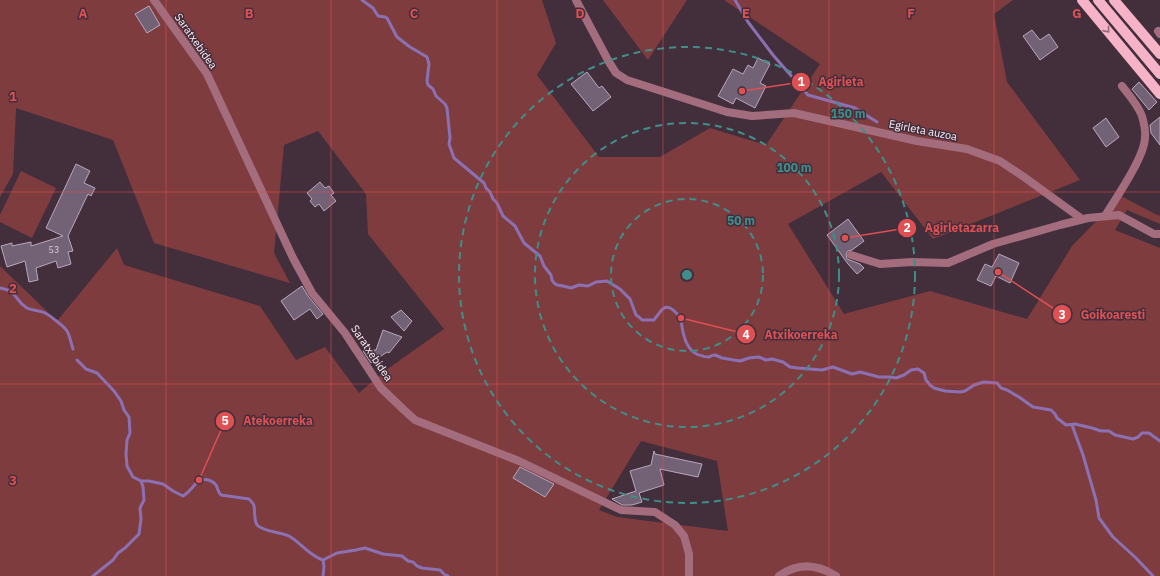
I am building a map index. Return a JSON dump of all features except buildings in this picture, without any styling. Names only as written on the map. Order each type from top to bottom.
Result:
[{"type":"main road","points":[[1082,0],[1160,94]]},
{"type":"main road","points":[[1098,0],[1160,74]]},
{"type":"main road","points":[[1114,0],[1160,54]]},
{"type":"street","name":"Saratxebidea","points":[[154,0],[207,74],[293,258],[312,293],[345,333],[382,388],[415,420],[519,461],[621,510],[655,512],[660,515],[675,525],[684,536],[689,554],[689,576]]},
{"type":"street","name":"Egirleta auzoa","points":[[576,0],[616,73],[627,80],[727,112],[752,116],[794,113],[917,141],[967,149],[1000,161],[1082,219]]},
{"type":"street","points":[[1105,216],[1137,161],[1144,146],[1146,137],[1142,115],[1122,86]]},
{"type":"street","points":[[851,256],[880,264],[912,262],[948,263],[993,244],[1060,224],[1082,219],[1119,215],[1154,234],[1160,234]]},
{"type":"street","points":[[779,576],[795,567],[812,566],[828,571],[836,576]]},
{"type":"shaded area","points":[[0,0],[542,0],[556,43],[537,75],[599,157],[660,157],[710,128],[766,145],[820,64],[724,0],[1013,0],[994,14],[1007,82],[1080,180],[933,239],[881,172],[788,224],[844,314],[930,291],[1027,319],[1072,246],[1121,196],[1159,216],[1160,214],[1160,224],[1127,210],[1115,230],[1160,248],[1160,576],[0,576],[0,266],[57,321],[117,248],[124,265],[260,306],[296,360],[325,347],[359,393],[386,370],[444,329],[368,234],[366,194],[318,131],[284,145],[274,253],[290,283],[154,243],[113,140],[16,108],[13,174],[0,197]],"holes":[[[641,441],[717,461],[728,531],[617,517],[599,510]]]},
{"type":"shaded area","points":[[603,0],[687,0],[648,60]]},
{"type":"shaded area","points":[[21,171],[56,188],[32,238],[0,222],[0,215]]},
{"type":"waterway","points":[[362,0],[373,8],[378,16],[387,18],[397,37],[427,57],[429,64],[428,85],[433,89],[436,96],[445,104],[447,108],[450,138],[449,144],[454,158],[484,183],[497,203],[503,216],[515,226],[524,243],[540,256],[544,266],[551,275],[552,280],[557,285],[571,288],[579,285],[588,286],[596,282],[607,281],[620,289],[630,299],[636,315],[642,320],[654,320],[663,309],[669,307],[681,318],[682,330],[689,347],[697,354],[704,357],[715,355],[722,358],[740,361],[759,357],[766,360],[772,359],[783,362],[790,367],[822,370],[833,367],[852,374],[860,372],[879,377],[896,378],[911,370],[918,369],[924,373],[926,380],[930,385],[934,388],[945,391],[960,392],[984,382],[997,383],[1001,388],[1019,397],[1033,407],[1051,410],[1057,418],[1066,425],[1075,424],[1101,431],[1109,431],[1115,435],[1133,439],[1142,433],[1149,433],[1160,441]]},
{"type":"waterway","points":[[735,0],[748,22],[773,55],[808,95],[855,108],[877,122]]},
{"type":"waterway","points":[[0,288],[10,291],[27,308],[45,313],[66,329],[73,349]]},
{"type":"waterway","points":[[77,360],[86,369],[97,373],[114,391],[129,417],[130,433],[127,440],[126,454],[127,466],[133,477],[141,481],[163,484],[183,496],[199,480],[208,480],[216,485],[221,495],[249,499],[254,505],[257,525],[264,529],[289,536],[314,556],[323,560],[323,576]]},
{"type":"waterway","points":[[1072,425],[1083,455],[1096,500],[1099,518],[1113,537],[1153,576]]},
{"type":"waterway","points":[[93,576],[113,560],[118,553],[139,534],[141,519],[140,508],[144,500],[141,481]]},
{"type":"waterway","points":[[323,560],[337,553],[365,548],[383,554],[402,556],[417,566],[440,570],[448,576]]},
{"type":"place","name":"Agirleta","points":[[742,91]]},
{"type":"place","name":"Agirletazarra","points":[[845,238]]},
{"type":"place","name":"Goikoaresti","points":[[998,272]]},
{"type":"place","name":"Atxikoerreka","points":[[681,318]]},
{"type":"place","name":"Atekoerreka","points":[[199,480]]}]
